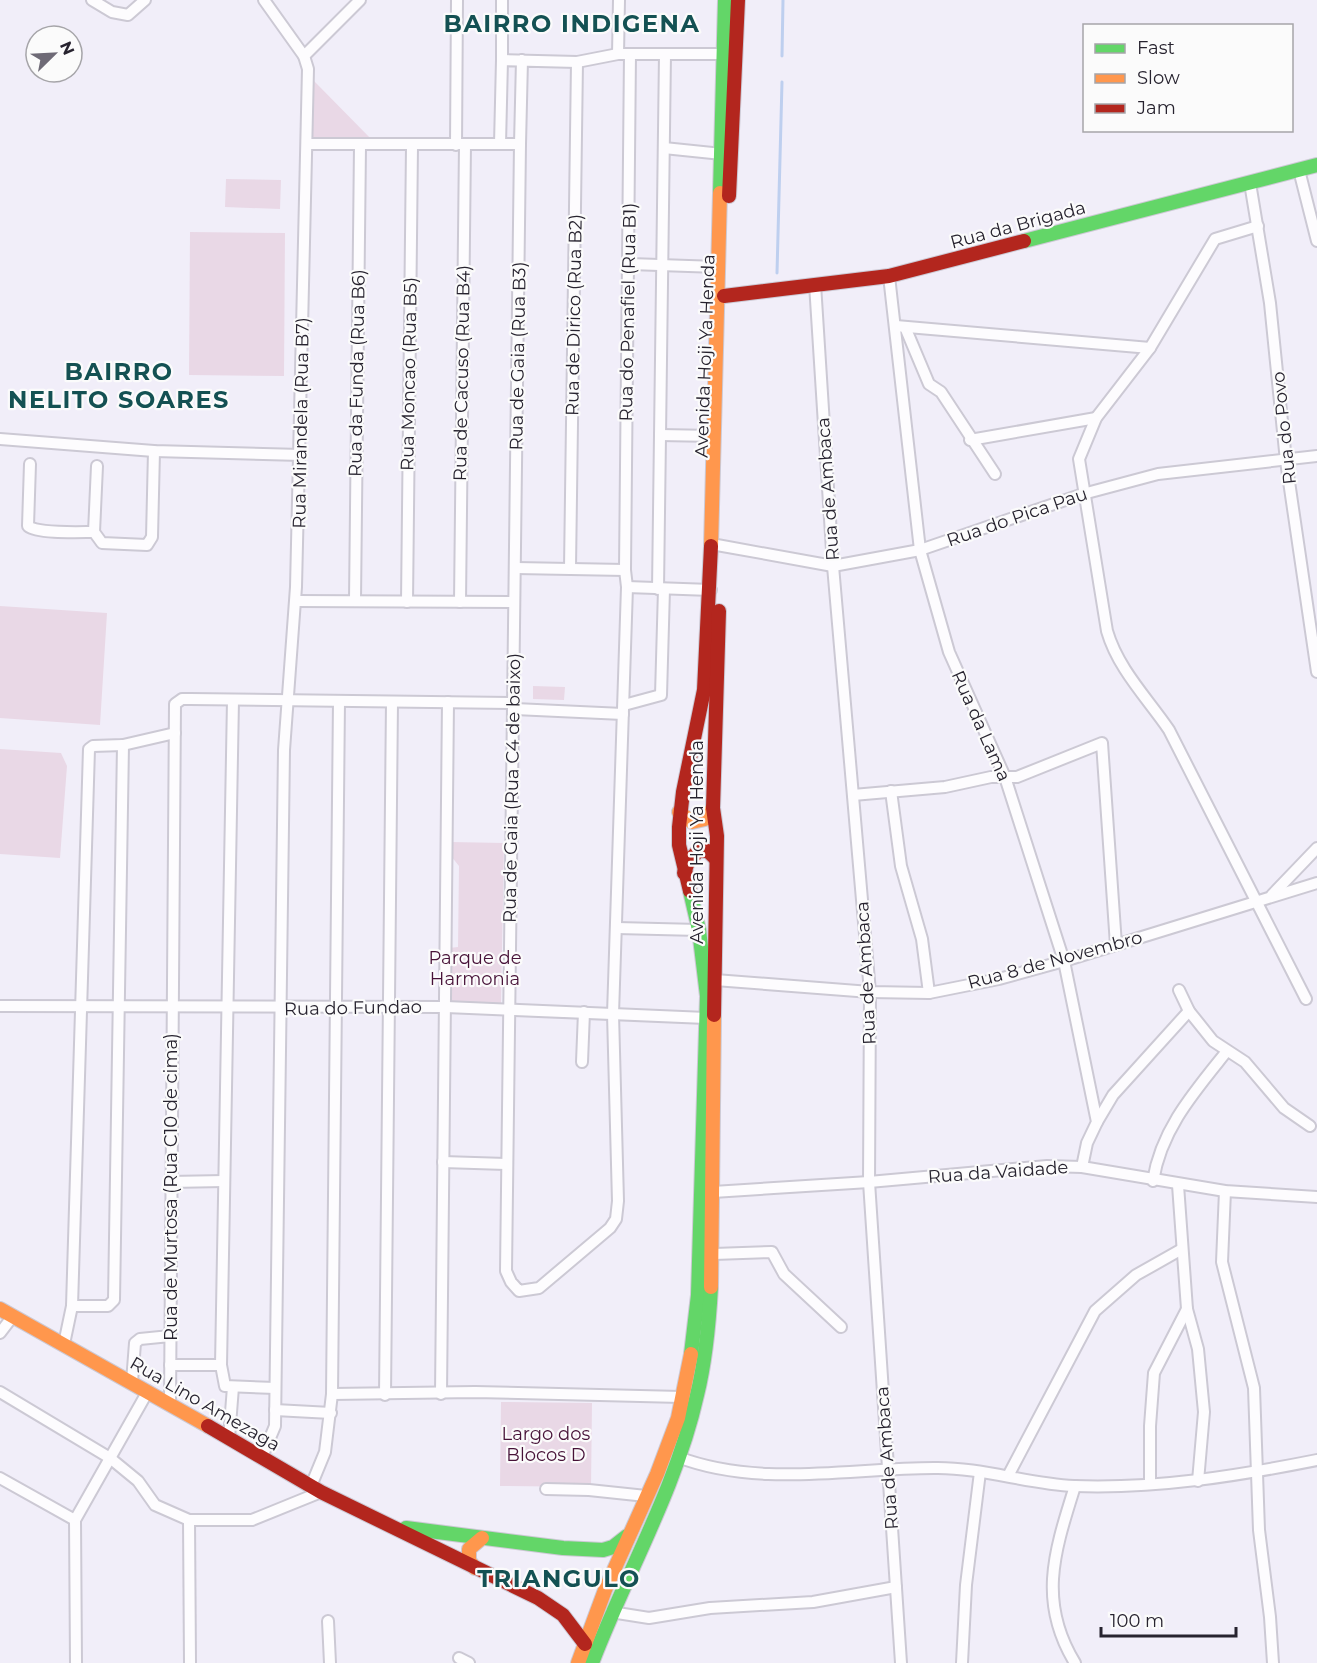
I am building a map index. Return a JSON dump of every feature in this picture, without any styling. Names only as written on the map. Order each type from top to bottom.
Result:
[{"type":"main road","name":"Avenida Hoji Ya Henda","points":[[646,1496],[678,1418],[693,1342],[698,1295],[706,985],[699,930],[679,845],[679,812],[702,703],[711,590],[725,0]]},
{"type":"main road","name":"Avenida Hoji Ya Henda","points":[[594,1662],[611,1612],[678,1456],[697,1398],[705,1355],[714,1254],[716,859],[713,808],[719,620],[717,545],[724,296],[738,0]]},
{"type":"main road","name":"Rua da Brigada","points":[[724,296],[889,276],[1317,165]]},
{"type":"main road","points":[[679,812],[692,822],[705,819],[713,808]]},
{"type":"main road","points":[[684,873],[688,862],[698,851],[708,851],[716,859]]},
{"type":"main road","name":"Rua Lino Amezaga","points":[[6,1312],[170,1403],[316,1489],[550,1606],[563,1615],[585,1644]]},
{"type":"main road","points":[[578,1663],[628,1534],[646,1496]]},
{"type":"main road","name":"Rua Lino Amezaga","points":[[394,1527],[603,1550],[613,1547],[628,1534]]},
{"type":"main road","points":[[475,1568],[470,1561],[469,1549],[482,1538]]},
{"type":"street","points":[[92,0],[112,12],[128,15],[145,0]]},
{"type":"street","points":[[264,0],[304,56],[360,0]]},
{"type":"street","name":"Rua de Cacuso (Rua B4)","points":[[457,0],[461,145],[460,602]]},
{"type":"street","points":[[500,144],[502,0]]},
{"type":"street","points":[[618,54],[619,0]]},
{"type":"street","points":[[502,60],[577,62],[618,54],[724,54]]},
{"type":"street","name":"Rua do Penafiel (Rua B1)","points":[[506,1271],[511,1282],[519,1291],[538,1288],[610,1228],[616,1219],[618,1201],[614,1014],[627,587],[625,570],[630,264],[630,54]]},
{"type":"street","points":[[230,1438],[229,1387],[221,1365],[233,700],[448,702],[623,709],[661,695],[660,435],[665,54]]},
{"type":"street","name":"Rua Mirandela (Rua B7)","points":[[262,1457],[275,1426],[275,1410],[270,1388],[284,750],[296,601],[301,455],[308,69],[304,56]]},
{"type":"street","name":"Rua de Gaia (Rua B3)","points":[[516,568],[522,60]]},
{"type":"street","name":"Rua de Dirico (Rua B2)","points":[[570,568],[577,62]]},
{"type":"street","points":[[307,144],[360,146],[520,144]]},
{"type":"street","name":"Rua da Funda (Rua B6)","points":[[355,600],[360,146]]},
{"type":"street","name":"Rua Moncao (Rua B5)","points":[[407,602],[412,146]]},
{"type":"street","points":[[664,148],[722,154]]},
{"type":"street","points":[[1299,170],[1317,241]]},
{"type":"street","name":"Rua do Povo","points":[[1250,183],[1271,313],[1286,460],[1317,672]]},
{"type":"street","points":[[1258,226],[1215,239],[1150,348],[1096,418],[1079,459],[1107,631],[1114,649],[1144,699],[1170,730],[1306,999]]},
{"type":"street","points":[[630,264],[718,267]]},
{"type":"street","name":"Rua da Lama","points":[[889,276],[900,327],[910,476],[920,550],[949,652],[1005,777],[1064,961],[1097,1122]]},
{"type":"street","name":"Rua de Ambaca","points":[[815,284],[833,566],[870,993],[869,1182],[901,1663]]},
{"type":"street","points":[[900,327],[1150,348]]},
{"type":"street","points":[[900,327],[929,384],[941,392],[970,440],[995,474]]},
{"type":"street","points":[[970,440],[1096,418]]},
{"type":"street","points":[[660,435],[714,436]]},
{"type":"street","points":[[0,439],[154,451],[301,455]]},
{"type":"street","points":[[98,466],[94,532],[102,543],[147,545],[150,542],[154,451]]},
{"type":"street","name":"Rua do Pica Pau","points":[[717,545],[833,566],[920,550],[1083,494],[1158,474],[1317,456]]},
{"type":"street","points":[[30,464],[28,525],[31,529],[94,532]]},
{"type":"street","points":[[516,568],[625,570]]},
{"type":"street","name":"Rua de Gaia (Rua C4 de baixo)","points":[[506,1271],[516,568]]},
{"type":"street","points":[[627,587],[711,590]]},
{"type":"street","points":[[296,601],[514,602]]},
{"type":"street","name":"Rua de Murtosa (Rua C10 de cima)","points":[[170,1403],[175,733],[178,701],[233,700]]},
{"type":"street","points":[[0,1392],[110,1458],[135,1477],[160,1509],[189,1520],[252,1520],[316,1489],[325,1452],[332,1394],[339,701]]},
{"type":"street","points":[[385,1395],[392,702]]},
{"type":"street","points":[[441,1394],[448,702]]},
{"type":"street","points":[[64,1344],[72,1306],[90,747],[123,745],[175,733]]},
{"type":"street","points":[[853,795],[945,787],[991,777],[1022,775],[1101,743],[1116,945]]},
{"type":"street","points":[[72,1306],[112,1304],[123,745]]},
{"type":"street","points":[[891,791],[899,857],[922,939],[929,993]]},
{"type":"street","points":[[1272,895],[1317,848]]},
{"type":"street","name":"Rua 8 de Novembro","points":[[715,980],[870,993],[929,993],[999,979],[1064,961],[1255,900],[1317,883]]},
{"type":"street","points":[[617,928],[699,930]]},
{"type":"street","points":[[1179,990],[1189,1011],[1213,1041],[1245,1062],[1284,1108],[1310,1126]]},
{"type":"street","name":"Rua do Fundao","points":[[0,1006],[446,1007],[705,1018]]},
{"type":"street","points":[[1082,1167],[1085,1149],[1113,1095],[1189,1011]]},
{"type":"street","points":[[582,1062],[584,1012]]},
{"type":"street","points":[[1153,1181],[1158,1154],[1167,1134],[1189,1098],[1227,1051]]},
{"type":"street","points":[[443,1162],[506,1164]]},
{"type":"street","name":"Rua da Vaidade","points":[[713,1192],[869,1182],[1038,1166],[1082,1167],[1153,1181],[1225,1191],[1317,1197]]},
{"type":"street","points":[[170,1182],[224,1181]]},
{"type":"street","points":[[1178,1185],[1187,1309],[1198,1349],[1204,1412],[1198,1481]]},
{"type":"street","points":[[1225,1191],[1222,1262],[1254,1388],[1259,1472],[1259,1530],[1271,1625],[1273,1663]]},
{"type":"street","points":[[1008,1476],[1095,1311],[1136,1275],[1182,1249]]},
{"type":"street","points":[[714,1254],[772,1252],[784,1274],[841,1327]]},
{"type":"street","points":[[1150,1483],[1150,1426],[1154,1373],[1187,1309]]},
{"type":"street","points":[[0,1333],[6,1312]]},
{"type":"street","points":[[132,1382],[135,1343],[140,1339],[170,1336]]},
{"type":"street","points":[[170,1365],[221,1365]]},
{"type":"street","points":[[229,1387],[270,1388]]},
{"type":"street","points":[[76,1663],[75,1520],[148,1391]]},
{"type":"street","points":[[332,1394],[475,1392],[681,1397]]},
{"type":"street","points":[[275,1410],[331,1413]]},
{"type":"street","points":[[678,1456],[715,1469],[752,1474],[949,1468],[1008,1476],[1044,1484],[1075,1486],[1198,1481],[1317,1460]]},
{"type":"street","points":[[962,1663],[967,1574],[980,1472]]},
{"type":"street","points":[[0,1478],[75,1520]]},
{"type":"street","points":[[1075,1486],[1056,1559],[1051,1601],[1063,1642],[1075,1663]]},
{"type":"street","points":[[546,1489],[589,1490],[646,1496]]},
{"type":"street","points":[[189,1520],[190,1663]]},
{"type":"street","points":[[611,1612],[649,1618],[698,1609],[813,1602],[896,1587]]},
{"type":"street","points":[[328,1621],[330,1663]]},
{"type":"green space","points":[[313,80],[375,143],[311,139]]},
{"type":"green space","points":[[226,179],[281,180],[280,209],[225,207]]},
{"type":"green space","points":[[190,232],[285,233],[284,376],[189,375]]},
{"type":"green space","points":[[0,606],[107,613],[100,725],[0,718]]},
{"type":"green space","points":[[533,686],[565,687],[564,700],[533,699]]},
{"type":"green space","points":[[0,749],[61,753],[67,766],[60,858],[0,854]]},
{"type":"green space","name":"Parque de Harmonia","points":[[451,842],[504,843],[501,1004],[448,1003],[449,948],[458,947],[459,866],[451,856]]},
{"type":"green space","name":"Largo dos Blocos D","points":[[501,1402],[592,1403],[591,1487],[500,1486]]},
{"type":"waterway","points":[[782,56],[783,0]]},
{"type":"waterway","points":[[777,273],[782,82]]},
{"type":"traffic: fast","points":[[720,193],[725,0]]},
{"type":"traffic: fast","points":[[1024,241],[1317,165]]},
{"type":"traffic: fast","points":[[690,891],[699,930],[707,996],[698,1295],[691,1354]]},
{"type":"traffic: fast","points":[[592,1663],[664,1498],[688,1430],[703,1368],[711,1287]]},
{"type":"traffic: fast","points":[[406,1528],[563,1548],[603,1550],[613,1547],[627,1536]]},
{"type":"traffic: slow","points":[[711,546],[720,193]]},
{"type":"traffic: slow","points":[[679,812],[692,822],[705,819],[713,808]]},
{"type":"traffic: slow","points":[[711,1287],[714,1015]]},
{"type":"traffic: slow","points":[[0,1309],[208,1426]]},
{"type":"traffic: slow","points":[[578,1663],[605,1590],[657,1474],[678,1418],[691,1354]]},
{"type":"traffic: slow","points":[[475,1568],[469,1561],[469,1549],[482,1538]]},
{"type":"traffic: jam","points":[[729,196],[738,0]]},
{"type":"traffic: jam","points":[[724,296],[889,276],[1024,241]]},
{"type":"traffic: jam","points":[[690,891],[679,845],[679,827],[683,792],[704,690],[711,546]]},
{"type":"traffic: jam","points":[[714,1015],[717,836],[713,808],[719,611]]},
{"type":"traffic: jam","points":[[684,873],[688,862],[698,851],[708,851],[716,859]]},
{"type":"traffic: jam","points":[[208,1426],[321,1492],[538,1598],[563,1615],[585,1644]]},
{"type":"district","name":"BAIRRO INDIGENA","points":[[572,24]]},
{"type":"district","name":"BAIRRO NELITO SOARES","points":[[119,386]]},
{"type":"district","name":"TRIANGULO","points":[[559,1579]]}]
